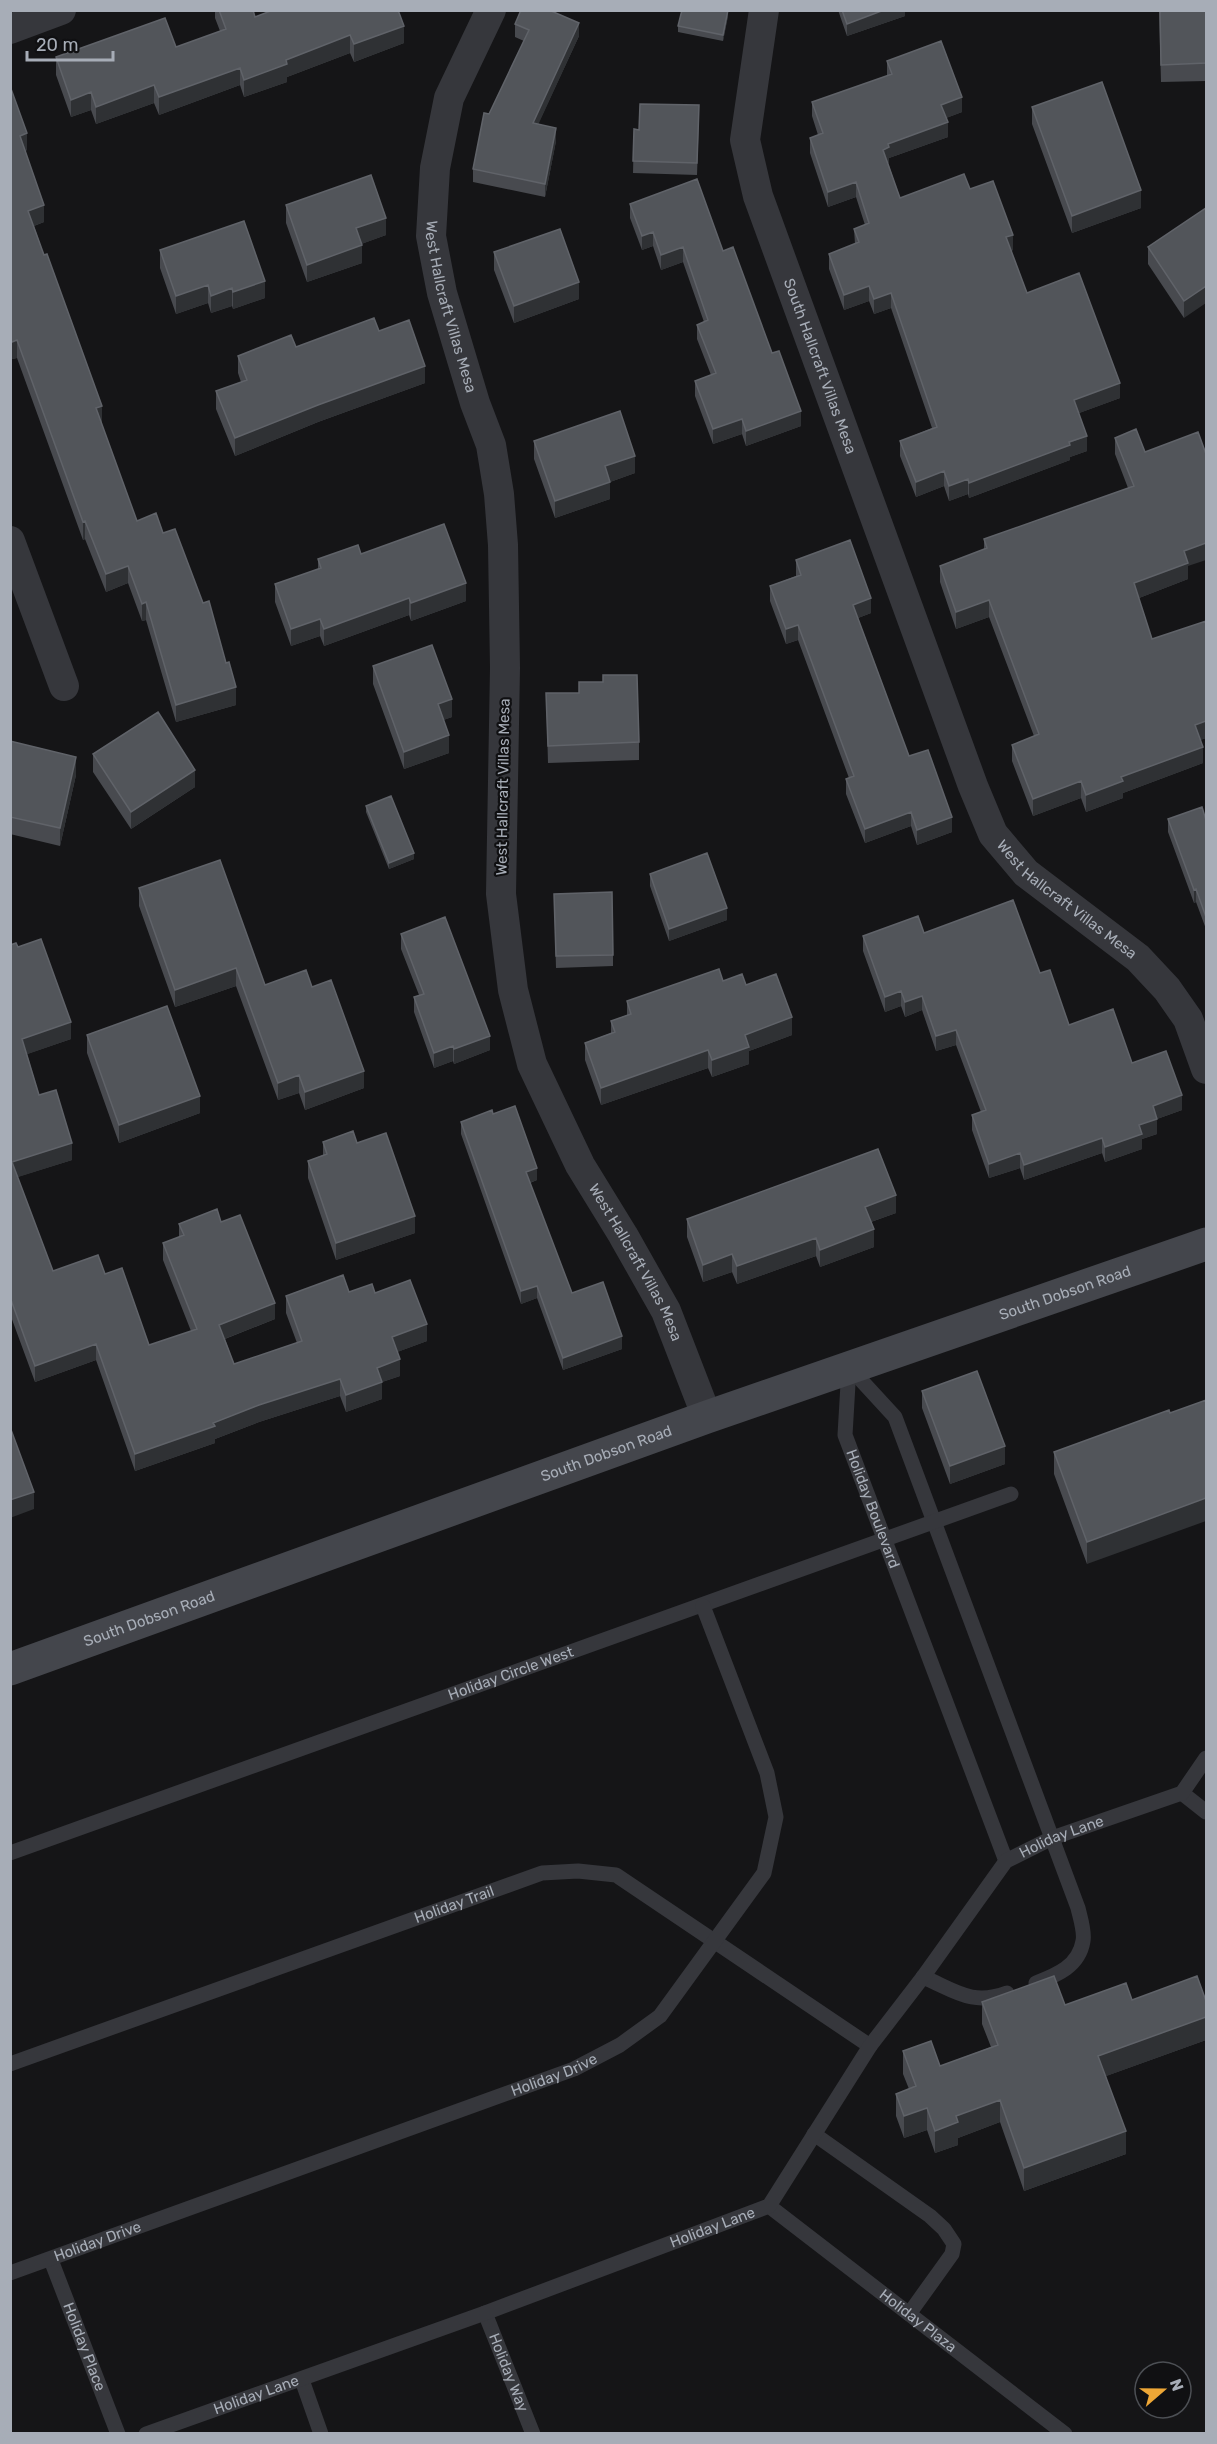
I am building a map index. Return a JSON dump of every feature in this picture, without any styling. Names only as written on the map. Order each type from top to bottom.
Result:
[{"type":"main road","name":"South Dobson Road","points":[[10,1670],[707,1417],[1206,1244]]},
{"type":"street","points":[[10,29],[62,10]]},
{"type":"street","name":"West Hallcraft Villas Mesa","points":[[491,10],[449,98],[435,168],[431,236],[442,292],[475,403],[491,445],[499,494],[503,545],[504,657],[501,894],[513,990],[532,1064],[580,1165],[624,1235],[666,1311],[707,1417]]},
{"type":"street","name":"South Hallcraft Villas Mesa","points":[[764,10],[744,140],[758,196],[947,715]]},
{"type":"street","points":[[10,541],[64,686]]},
{"type":"street","name":"West Hallcraft Villas Mesa","points":[[947,715],[993,834],[1026,873],[1138,958],[1167,989],[1188,1019],[1206,1069]]},
{"type":"lane","points":[[849,1367],[895,1418],[936,1522],[1078,1908],[1084,1940],[1075,1960],[1059,1974],[991,1999],[976,1999],[923,1977]]},
{"type":"lane","name":"Holiday Boulevard","points":[[849,1367],[845,1435],[1006,1861]]},
{"type":"lane","name":"Holiday Circle West","points":[[10,1853],[1011,1494]]},
{"type":"lane","name":"Holiday Drive","points":[[10,2273],[574,2069],[620,2045],[660,2016],[764,1873],[776,1817],[768,1773],[703,1606]]},
{"type":"lane","points":[[1206,1758],[1182,1793],[1206,1812]]},
{"type":"lane","name":"Holiday Lane","points":[[146,2433],[302,2380],[769,2206],[870,2046],[923,1977],[1006,1861],[1052,1838],[1182,1793]]},
{"type":"lane","name":"Holiday Trail","points":[[10,2064],[542,1873],[578,1871],[616,1875],[870,2046]]},
{"type":"lane","points":[[814,2134],[930,2216],[944,2229],[954,2244],[952,2254],[909,2314]]},
{"type":"lane","name":"Holiday Plaza","points":[[769,2206],[1065,2433]]},
{"type":"lane","name":"Holiday Place","points":[[51,2260],[118,2433]]},
{"type":"lane","name":"Holiday Way","points":[[485,2313],[533,2433]]},
{"type":"lane","points":[[302,2380],[321,2433]]},
{"type":"building","points":[[219,10],[253,10],[255,17],[273,10],[398,10],[404,26],[354,44],[350,35],[286,60],[287,64],[244,80],[240,68],[159,97],[154,85],[96,107],[91,92],[71,100],[56,57],[165,18],[176,47],[226,29]]},
{"type":"building","points":[[521,10],[549,10],[579,23],[533,123],[556,128],[545,184],[473,169],[484,113],[489,114],[529,30],[515,24]]},
{"type":"building","points":[[682,10],[728,10],[723,35],[678,26]]},
{"type":"building","points":[[842,10],[884,10],[847,24]]},
{"type":"building","points":[[1160,10],[1206,10],[1206,63],[1161,65]]},
{"type":"building","points":[[941,41],[962,97],[941,105],[948,122],[888,144],[889,147],[883,150],[900,198],[964,174],[970,189],[993,181],[1013,235],[1006,237],[1027,293],[1079,273],[1120,383],[1074,400],[1087,436],[1069,442],[1070,445],[969,483],[968,479],[949,486],[944,471],[916,482],[900,441],[937,427],[891,293],[874,299],[869,286],[844,295],[829,254],[859,242],[854,229],[869,223],[856,182],[828,192],[810,138],[823,133],[812,102],[892,74],[887,61]]},
{"type":"building","points":[[1102,82],[1141,190],[1072,216],[1032,107]]},
{"type":"building","points":[[10,86],[27,133],[20,136],[44,205],[28,211],[44,255],[47,254],[102,406],[96,408],[137,521],[156,513],[163,533],[175,529],[203,603],[209,601],[226,663],[229,662],[236,687],[176,705],[146,602],[142,604],[128,566],[106,574],[85,521],[83,522],[17,340],[12,342],[10,337]]},
{"type":"building","points":[[640,104],[699,105],[697,163],[633,161],[634,129],[639,130]]},
{"type":"building","points":[[371,175],[386,218],[356,228],[362,245],[307,265],[286,205]]},
{"type":"building","points":[[697,179],[723,251],[733,247],[772,353],[779,351],[801,411],[746,431],[742,419],[713,429],[695,381],[716,373],[697,325],[708,320],[683,247],[661,255],[653,232],[642,236],[630,204]]},
{"type":"building","points":[[1206,208],[1206,286],[1184,301],[1148,247]]},
{"type":"building","points":[[244,221],[265,281],[233,292],[232,288],[211,296],[208,285],[176,296],[160,250]]},
{"type":"building","points":[[560,229],[579,282],[514,306],[494,252]]},
{"type":"building","points":[[374,318],[379,331],[409,320],[425,366],[235,438],[216,391],[247,380],[238,356],[291,335],[296,347]]},
{"type":"building","points":[[620,411],[635,456],[605,466],[610,482],[555,501],[534,441]]},
{"type":"building","points":[[1136,429],[1145,452],[1198,432],[1206,454],[1206,543],[1184,551],[1188,563],[1134,583],[1152,639],[1206,621],[1206,721],[1195,725],[1203,747],[1121,777],[1123,781],[1086,795],[1081,781],[1033,799],[1012,745],[1039,734],[989,600],[956,612],[940,566],[987,548],[984,539],[1134,486],[1115,438]]},
{"type":"building","points":[[444,524],[466,583],[411,603],[409,598],[324,629],[320,619],[291,629],[275,584],[321,568],[318,559],[358,545],[361,554]]},
{"type":"building","points":[[850,540],[871,598],[853,605],[909,756],[928,750],[952,817],[917,830],[911,812],[865,829],[846,779],[854,776],[798,625],[786,629],[770,586],[801,575],[796,560]]},
{"type":"building","points":[[432,645],[452,699],[438,704],[449,735],[404,752],[373,666]]},
{"type":"building","points":[[603,675],[637,675],[639,742],[548,746],[546,693],[579,693],[579,682],[603,682]]},
{"type":"building","points":[[158,712],[195,770],[131,812],[93,754]]},
{"type":"building","points":[[10,741],[76,757],[60,828],[10,817]]},
{"type":"building","points":[[391,796],[414,853],[389,863],[366,806]]},
{"type":"building","points":[[1202,807],[1206,820],[1206,917],[1168,819]]},
{"type":"building","points":[[707,853],[727,908],[669,929],[650,874]]},
{"type":"building","points":[[220,860],[265,985],[306,970],[312,987],[331,980],[364,1071],[305,1092],[299,1075],[278,1083],[236,968],[175,990],[139,888]]},
{"type":"building","points":[[612,892],[613,955],[556,956],[554,894]]},
{"type":"building","points":[[1013,900],[1040,973],[1050,970],[1069,1025],[1113,1009],[1132,1063],[1166,1051],[1182,1095],[1153,1106],[1157,1119],[1139,1125],[1142,1134],[1105,1147],[1102,1138],[1024,1165],[1020,1153],[989,1164],[972,1115],[986,1110],[956,1030],[936,1036],[922,996],[905,1002],[901,991],[885,997],[863,936],[918,916],[924,933]]},
{"type":"building","points":[[445,917],[490,1036],[454,1049],[453,1046],[434,1053],[414,997],[424,994],[401,934]]},
{"type":"building","points":[[41,939],[71,1022],[22,1039],[39,1095],[56,1090],[72,1143],[12,1162],[53,1271],[98,1255],[105,1274],[122,1268],[149,1345],[197,1329],[163,1243],[184,1235],[179,1224],[217,1209],[221,1222],[240,1215],[275,1303],[219,1325],[234,1364],[302,1341],[286,1296],[343,1275],[349,1292],[372,1284],[375,1293],[410,1280],[427,1324],[392,1337],[400,1359],[377,1368],[382,1382],[346,1395],[340,1379],[259,1405],[213,1423],[215,1426],[135,1454],[96,1344],[35,1366],[10,1297],[10,945],[16,943],[18,947]]},
{"type":"building","points":[[719,969],[723,981],[742,974],[746,985],[776,974],[792,1017],[745,1035],[749,1047],[712,1060],[708,1050],[601,1088],[585,1043],[615,1032],[611,1021],[631,1014],[627,1001]]},
{"type":"building","points":[[167,1006],[200,1096],[119,1125],[87,1035]]},
{"type":"building","points":[[515,1106],[537,1168],[526,1172],[572,1293],[603,1282],[622,1336],[563,1358],[537,1286],[521,1291],[461,1122],[492,1110],[493,1114]]},
{"type":"building","points":[[353,1131],[357,1143],[386,1133],[415,1216],[336,1243],[308,1161],[327,1154],[323,1142]]},
{"type":"building","points":[[878,1149],[896,1195],[865,1207],[874,1229],[820,1250],[816,1238],[737,1266],[732,1254],[703,1265],[687,1219]]},
{"type":"building","points":[[977,1371],[1005,1446],[950,1466],[922,1391]]},
{"type":"building","points":[[1206,1400],[1206,1498],[1087,1542],[1054,1452],[1169,1410],[1170,1413]]},
{"type":"building","points":[[10,1427],[34,1492],[10,1500]]},
{"type":"building","points":[[1054,1976],[1065,2005],[1126,1983],[1132,2000],[1197,1976],[1206,2001],[1206,2017],[1098,2056],[1126,2131],[1024,2168],[1000,2100],[956,2116],[958,2122],[935,2131],[927,2108],[904,2116],[896,2094],[916,2086],[903,2051],[931,2041],[940,2066],[998,2045],[982,2002]]}]
